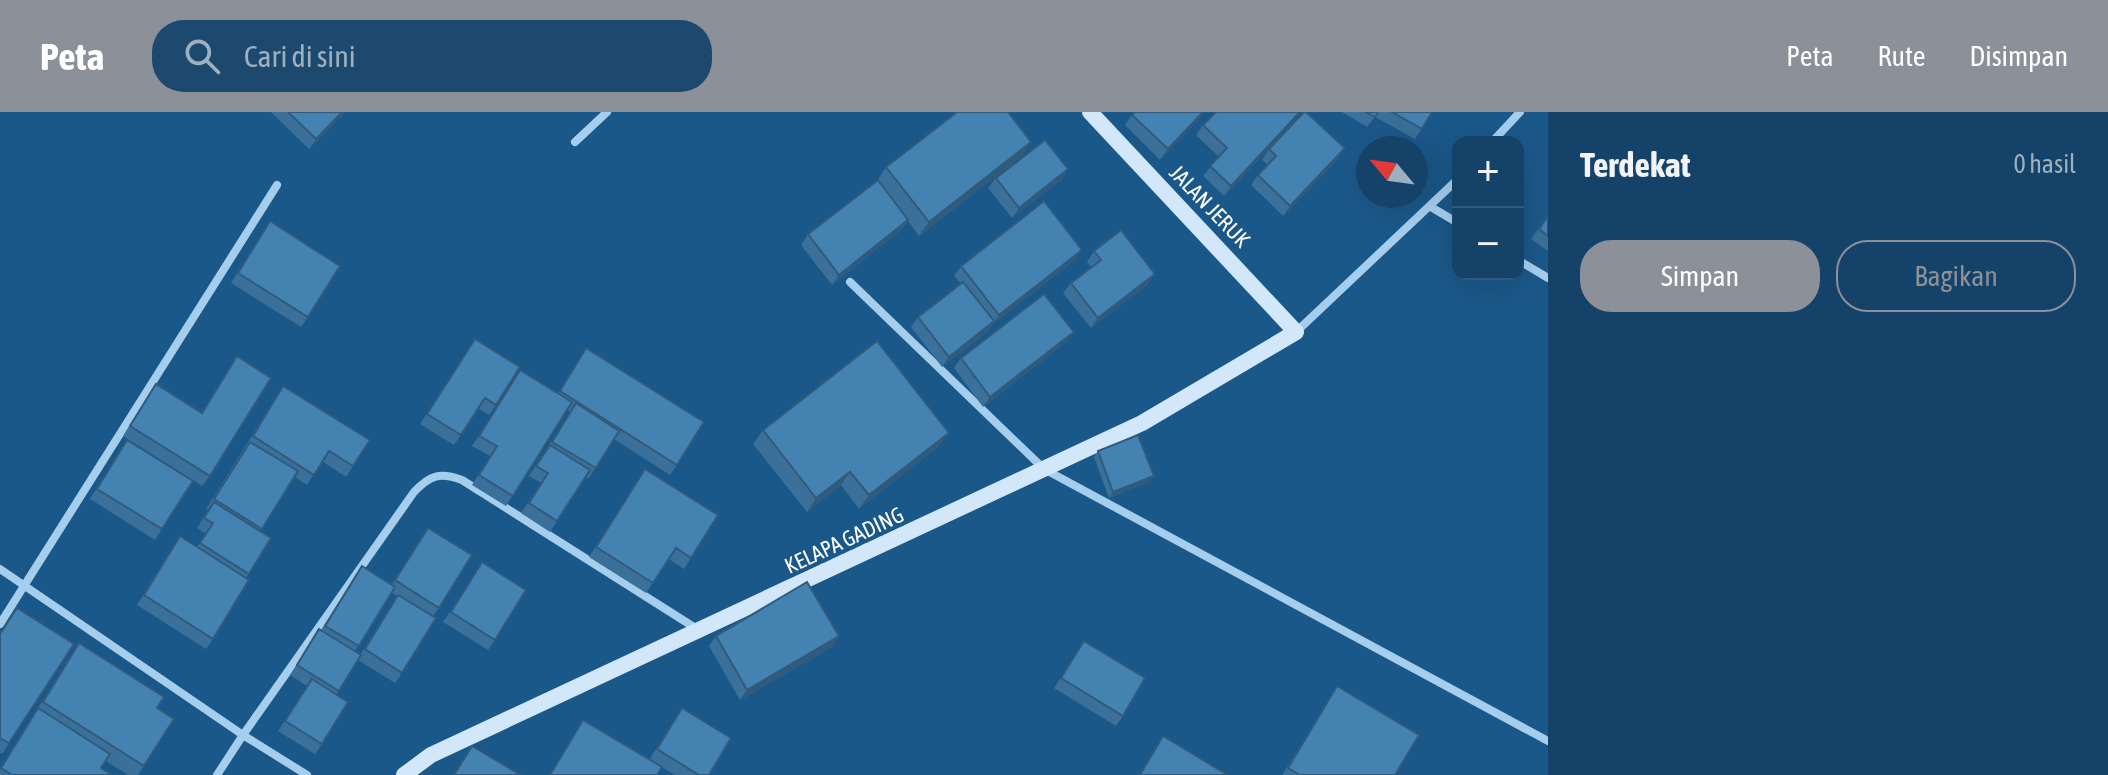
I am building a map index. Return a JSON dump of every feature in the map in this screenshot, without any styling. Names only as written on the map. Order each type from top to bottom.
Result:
[{"type":"street","points":[[575,142],[607,112]]},
{"type":"street","name":"JALAN JERUK","points":[[1090,112],[1296,332]]},
{"type":"street","points":[[1498,136],[1520,112]]},
{"type":"street","points":[[0,624],[277,185]]},
{"type":"street","points":[[1296,332],[1452,185]]},
{"type":"street","points":[[1431,207],[1452,219]]},
{"type":"street","points":[[1524,264],[1548,278]]},
{"type":"street","points":[[850,282],[1044,469],[1548,741]]},
{"type":"street","name":"KELAPA GADING","points":[[404,775],[431,755],[701,632],[1142,423],[1296,332]]},
{"type":"street","points":[[217,775],[414,492],[426,479],[442,473],[462,480],[701,632]]},
{"type":"street","points":[[0,569],[243,735],[307,775]]},
{"type":"building","points":[[288,112],[342,112],[316,139]]},
{"type":"building","points":[[957,112],[1008,112],[1031,142],[929,222],[886,167]]},
{"type":"building","points":[[1135,112],[1203,112],[1168,149],[1132,115]]},
{"type":"building","points":[[1216,112],[1299,113],[1231,186],[1210,166],[1227,148],[1203,125]]},
{"type":"building","points":[[1304,112],[1345,148],[1290,206],[1258,175],[1276,156],[1269,149]]},
{"type":"building","points":[[1392,112],[1432,112],[1422,129]]},
{"type":"building","points":[[1045,140],[1068,169],[1019,208],[996,178]]},
{"type":"building","points":[[878,180],[908,220],[839,275],[808,234]]},
{"type":"building","points":[[1044,201],[1082,250],[999,315],[961,266]]},
{"type":"building","points":[[1548,216],[1548,236],[1539,229]]},
{"type":"building","points":[[270,221],[340,266],[308,317],[238,273]]},
{"type":"building","points":[[1121,230],[1155,274],[1098,318],[1071,283],[1101,260],[1094,251]]},
{"type":"building","points":[[963,282],[994,321],[949,357],[918,317]]},
{"type":"building","points":[[1044,294],[1074,332],[990,397],[961,358]]},
{"type":"building","points":[[475,339],[520,367],[496,405],[485,398],[461,435],[427,414]]},
{"type":"building","points":[[877,341],[949,433],[869,495],[850,472],[816,498],[763,430]]},
{"type":"building","points":[[586,348],[704,422],[677,465],[560,391]]},
{"type":"building","points":[[237,356],[271,378],[210,476],[130,426],[156,384],[202,413]]},
{"type":"building","points":[[520,370],[572,402],[513,496],[479,475],[497,446],[479,436]]},
{"type":"building","points":[[283,386],[370,440],[353,466],[329,451],[314,475],[253,436]]},
{"type":"building","points":[[576,403],[619,431],[596,468],[552,442]]},
{"type":"building","points":[[1138,435],[1154,476],[1113,492],[1098,451]]},
{"type":"building","points":[[127,440],[193,481],[162,529],[97,489]]},
{"type":"building","points":[[250,442],[298,471],[262,529],[214,499]]},
{"type":"building","points":[[550,445],[590,470],[557,521],[529,503],[548,473],[536,466]]},
{"type":"building","points":[[645,469],[718,515],[691,558],[676,548],[653,583],[596,547]]},
{"type":"building","points":[[214,502],[271,538],[249,574],[200,543],[213,523],[204,518]]},
{"type":"building","points":[[428,528],[472,555],[439,608],[395,580]]},
{"type":"building","points":[[180,536],[249,580],[213,639],[144,595]]},
{"type":"building","points":[[482,562],[526,590],[495,640],[451,612]]},
{"type":"building","points":[[362,566],[395,587],[359,646],[325,626]]},
{"type":"building","points":[[807,582],[839,636],[747,690],[716,636]]},
{"type":"building","points":[[398,595],[436,618],[402,673],[365,649]]},
{"type":"building","points":[[17,608],[74,644],[9,743],[0,738],[0,634]]},
{"type":"building","points":[[319,629],[361,655],[339,691],[297,665]]},
{"type":"building","points":[[1084,641],[1145,678],[1123,716],[1061,678]]},
{"type":"building","points":[[79,643],[164,697],[157,708],[174,719],[144,766],[43,702]]},
{"type":"building","points":[[312,679],[348,702],[322,744],[285,721]]},
{"type":"building","points":[[1337,686],[1419,735],[1395,775],[1300,775],[1288,768]]},
{"type":"building","points":[[38,708],[110,754],[101,768],[112,775],[12,775],[1,768]]},
{"type":"building","points":[[682,708],[731,738],[709,775],[699,775],[657,749]]},
{"type":"building","points":[[583,720],[662,767],[657,775],[550,775]]},
{"type":"building","points":[[1163,736],[1228,775],[1140,775]]},
{"type":"building","points":[[472,746],[521,775],[454,775]]}]
